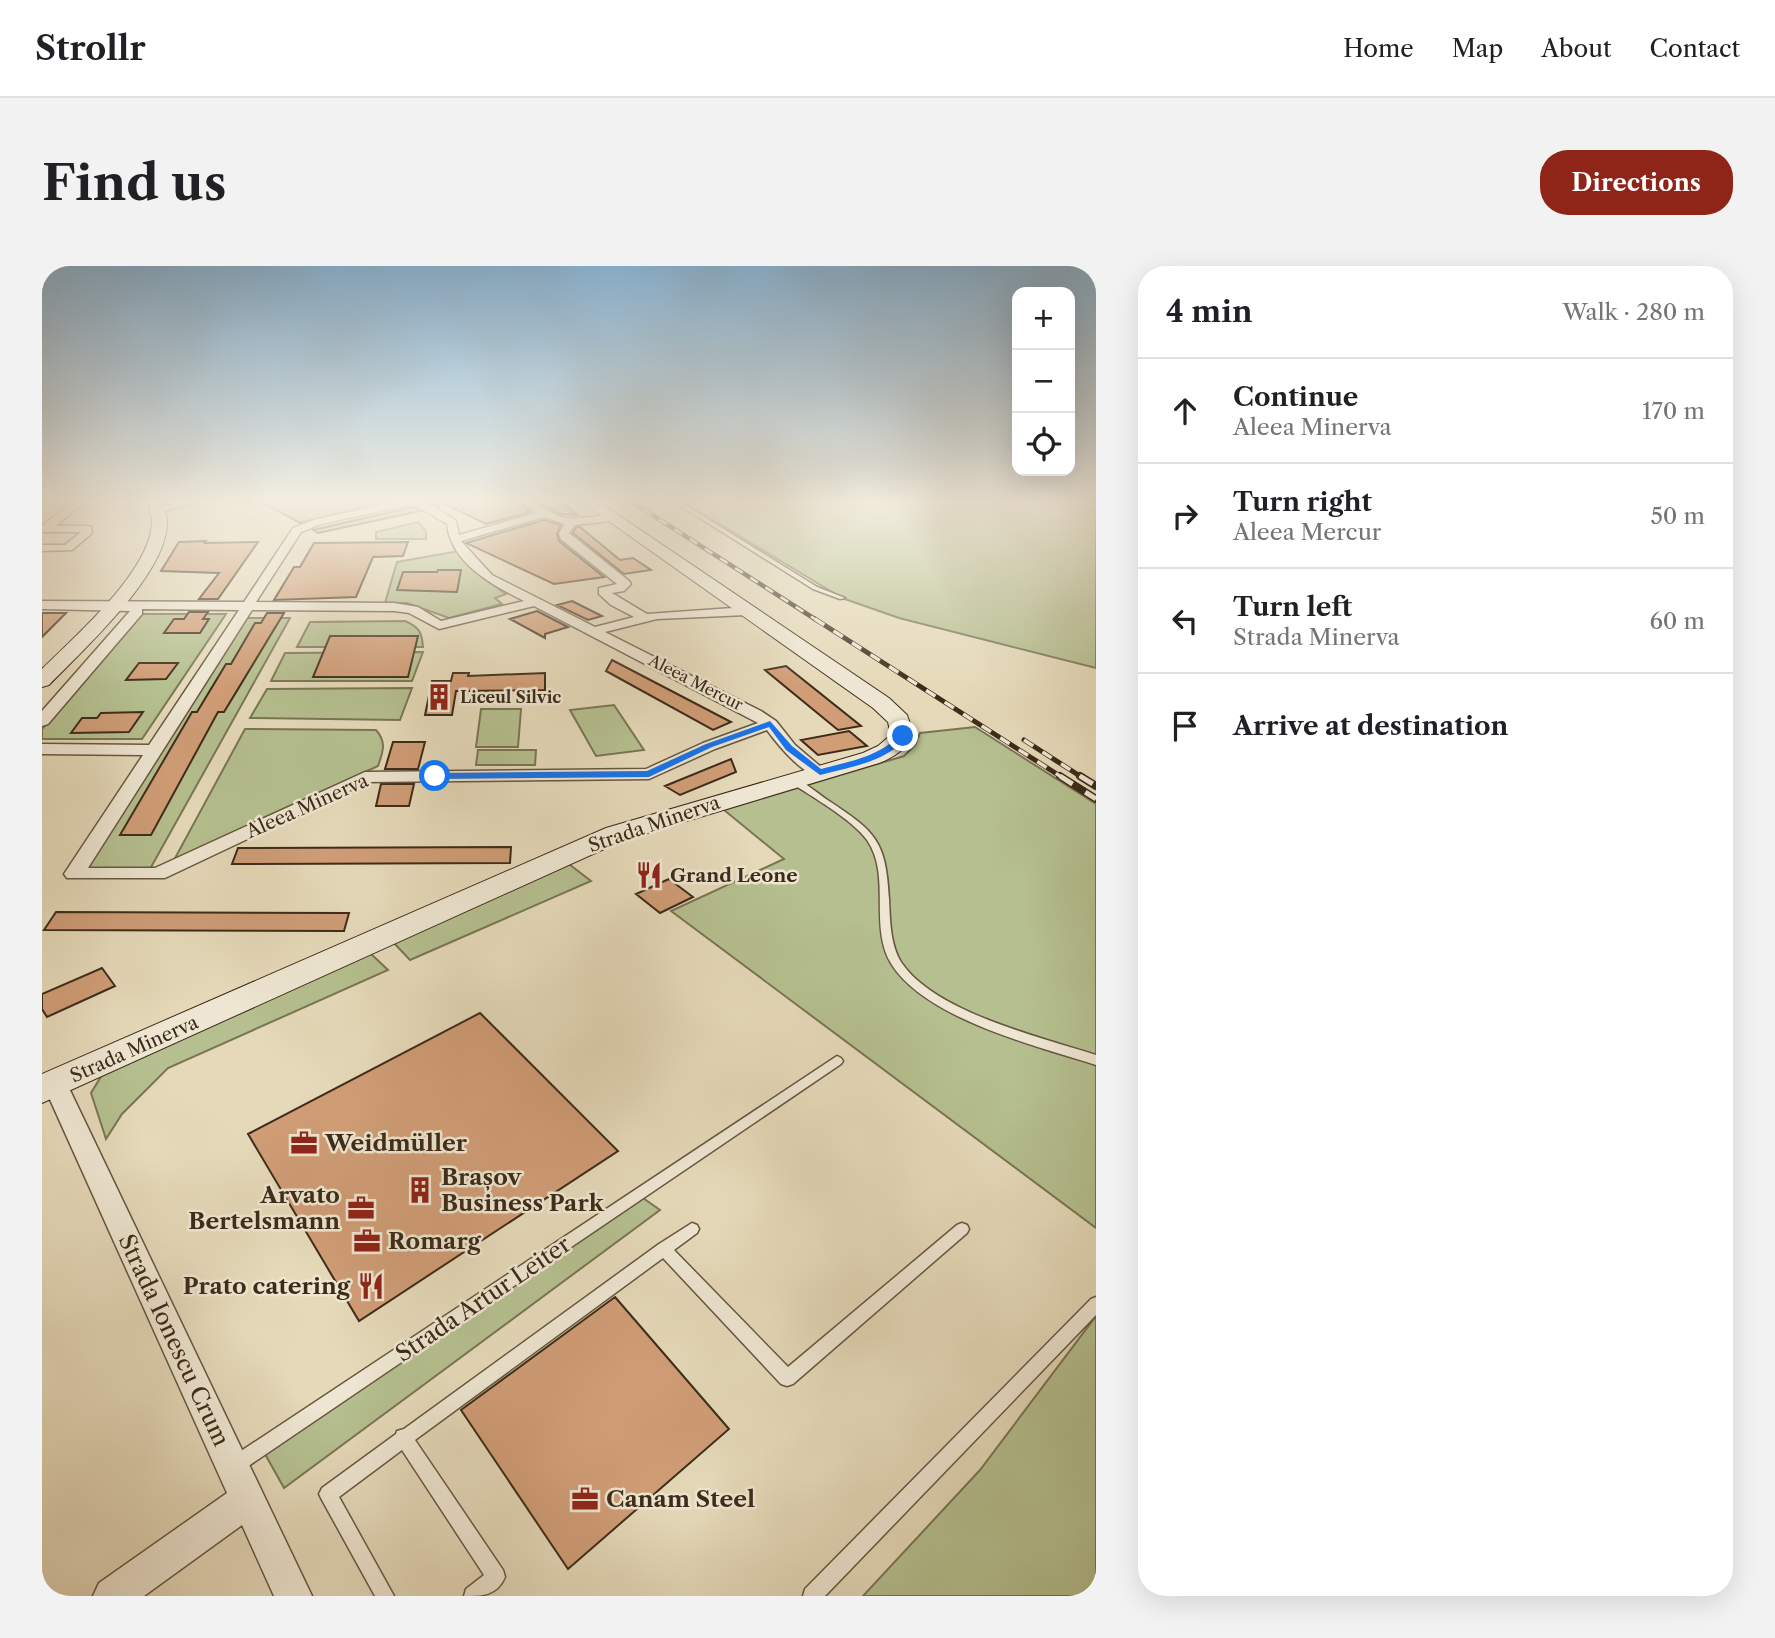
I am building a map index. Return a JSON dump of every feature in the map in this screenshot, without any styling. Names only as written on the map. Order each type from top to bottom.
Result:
[{"type":"street","points":[[42,681],[123,605],[148,562]]},
{"type":"street","name":"Aleea Mercur","points":[[247,606],[276,562]]},
{"type":"street","name":"Aleea Mercur","points":[[474,562],[488,578],[663,664],[770,723],[789,748],[820,773]]},
{"type":"street","points":[[597,562],[625,584],[620,588],[603,591],[615,602],[644,617]]},
{"type":"street","name":"Strada Minerva","points":[[48,1087],[615,834],[873,758],[892,749],[903,736],[899,720],[881,703],[676,562]]},
{"type":"street","points":[[42,605],[394,607],[413,610],[439,625],[535,602]]},
{"type":"street","points":[[42,721],[137,611],[123,605]]},
{"type":"street","name":"Aleea Minerva","points":[[247,606],[74,874],[158,874],[365,777],[649,774],[709,746],[770,723]]},
{"type":"street","points":[[594,631],[670,613],[720,614],[747,611]]},
{"type":"street","points":[[42,749],[154,750]]},
{"type":"street","name":"Strada Ionescu Crum","points":[[48,1087],[293,1596]]},
{"type":"street","name":"Strada Artur Leiter","points":[[112,1596],[240,1483]]},
{"type":"lane","points":[[773,562],[815,588],[842,598]]},
{"type":"lane","points":[[793,780],[870,837],[880,862],[888,940],[895,961],[920,989],[974,1018],[1096,1060]]},
{"type":"lane","name":"Strada Artur Leiter","points":[[240,1483],[837,1061]]},
{"type":"lane","points":[[664,1249],[787,1378],[962,1229]]},
{"type":"lane","points":[[385,1596],[328,1494],[403,1437],[692,1230]]},
{"type":"lane","points":[[812,1596],[1096,1304]]},
{"type":"lane","points":[[403,1437],[496,1577],[473,1596]]},
{"type":"green space","points":[[397,562],[469,562],[483,578],[506,594],[495,598],[502,604],[449,618],[407,603],[385,603]]},
{"type":"green space","points":[[783,562],[1096,562],[1096,668],[899,618],[842,598]]},
{"type":"green space","points":[[141,614],[226,614],[142,739],[42,739],[42,729]]},
{"type":"green space","points":[[245,618],[290,618],[150,869],[83,868]]},
{"type":"green space","points":[[405,621],[419,631],[423,647],[297,647],[310,622]]},
{"type":"green space","points":[[423,652],[412,681],[271,681],[285,653]]},
{"type":"green space","points":[[412,688],[400,720],[250,718],[267,689]]},
{"type":"green space","points":[[614,705],[644,750],[596,756],[570,710]]},
{"type":"green space","points":[[481,709],[521,709],[518,747],[476,747]]},
{"type":"green space","points":[[975,727],[1096,804],[1096,1228],[671,911],[784,859],[724,810],[904,756],[915,745],[920,733]]},
{"type":"green space","points":[[245,729],[376,730],[382,739],[382,752],[378,766],[174,860]]},
{"type":"green space","points":[[478,750],[536,750],[535,765],[476,765]]},
{"type":"green space","points":[[565,861],[591,881],[410,960],[392,941]]},
{"type":"green space","points":[[369,952],[388,970],[168,1068],[122,1114],[106,1139],[91,1093],[105,1070]]},
{"type":"green space","points":[[643,1198],[660,1210],[284,1488],[265,1454]]},
{"type":"green space","points":[[1096,1316],[1096,1596],[863,1596],[980,1470]]},
{"type":"building","points":[[167,562],[244,562],[218,599],[199,599],[219,573],[161,571]]},
{"type":"building","points":[[303,562],[371,562],[356,597],[274,600],[294,567],[300,567]]},
{"type":"building","points":[[507,562],[585,562],[604,577],[554,584]]},
{"type":"building","points":[[609,562],[639,562],[651,570],[624,574]]},
{"type":"building","points":[[461,570],[457,592],[397,590],[403,572]]},
{"type":"building","points":[[572,601],[602,616],[588,620],[557,605]]},
{"type":"building","points":[[537,611],[568,627],[545,634],[545,638],[510,619]]},
{"type":"building","points":[[189,612],[208,612],[203,619],[209,619],[200,633],[164,633],[174,619],[184,619]]},
{"type":"building","points":[[42,613],[66,613],[42,637]]},
{"type":"building","points":[[267,613],[284,613],[224,712],[218,712],[151,835],[120,835],[192,712],[197,712],[226,664],[231,664],[255,623],[261,623]]},
{"type":"building","points":[[330,636],[418,636],[408,677],[313,677]]},
{"type":"building","points":[[612,660],[731,722],[713,730],[606,671]]},
{"type":"building","points":[[139,663],[178,663],[166,679],[126,680]]},
{"type":"building","points":[[786,666],[861,726],[838,730],[765,670]]},
{"type":"building","name":"Liceul Silvic","points":[[453,673],[469,673],[468,676],[545,673],[545,690],[456,691],[452,715],[425,715],[432,681],[451,681]]},
{"type":"building","points":[[143,712],[129,732],[71,733],[82,718],[97,718],[101,713]]},
{"type":"building","points":[[849,731],[867,746],[818,755],[801,740]]},
{"type":"building","points":[[393,742],[425,742],[418,769],[385,769]]},
{"type":"building","points":[[731,759],[736,772],[680,795],[665,786]]},
{"type":"building","points":[[381,784],[414,784],[409,806],[376,806]]},
{"type":"building","points":[[511,847],[510,863],[232,864],[238,848]]},
{"type":"building","points":[[669,879],[693,897],[660,913],[636,894]]},
{"type":"building","points":[[56,912],[349,913],[344,931],[44,930]]},
{"type":"building","points":[[102,968],[115,986],[47,1017],[42,1009],[42,994]]},
{"type":"building","name":"Brașov Business Park","points":[[480,1013],[618,1151],[359,1321],[248,1134]]},
{"type":"building","name":"Canam Steel","points":[[615,1297],[729,1429],[568,1569],[461,1410]]},
{"type":"railway","points":[[726,562],[818,621]]},
{"type":"railway","points":[[815,619],[1063,778]]},
{"type":"railway","points":[[1024,740],[1083,778]]},
{"type":"railway","points":[[1060,776],[1096,799]]},
{"type":"railway","points":[[1080,776],[1096,786]]},
{"type":"place","name":"Liceul Silvic","points":[[439,697]]},
{"type":"place","name":"Grand Leone","points":[[649,875]]},
{"type":"place","name":"Weidmüller","points":[[304,1143]]},
{"type":"place","name":"Brașov Business Park","points":[[420,1190]]},
{"type":"place","name":"Arvato Bertelsmann","points":[[361,1208]]},
{"type":"place","name":"Romarg","points":[[367,1241]]},
{"type":"place","name":"Prato catering","points":[[371,1286]]},
{"type":"place","name":"Canam Steel","points":[[585,1499]]},
{"type":"route","points":[[435,776],[649,774],[709,746],[770,723],[789,748],[820,773],[881,755],[892,749],[903,736]]}]
